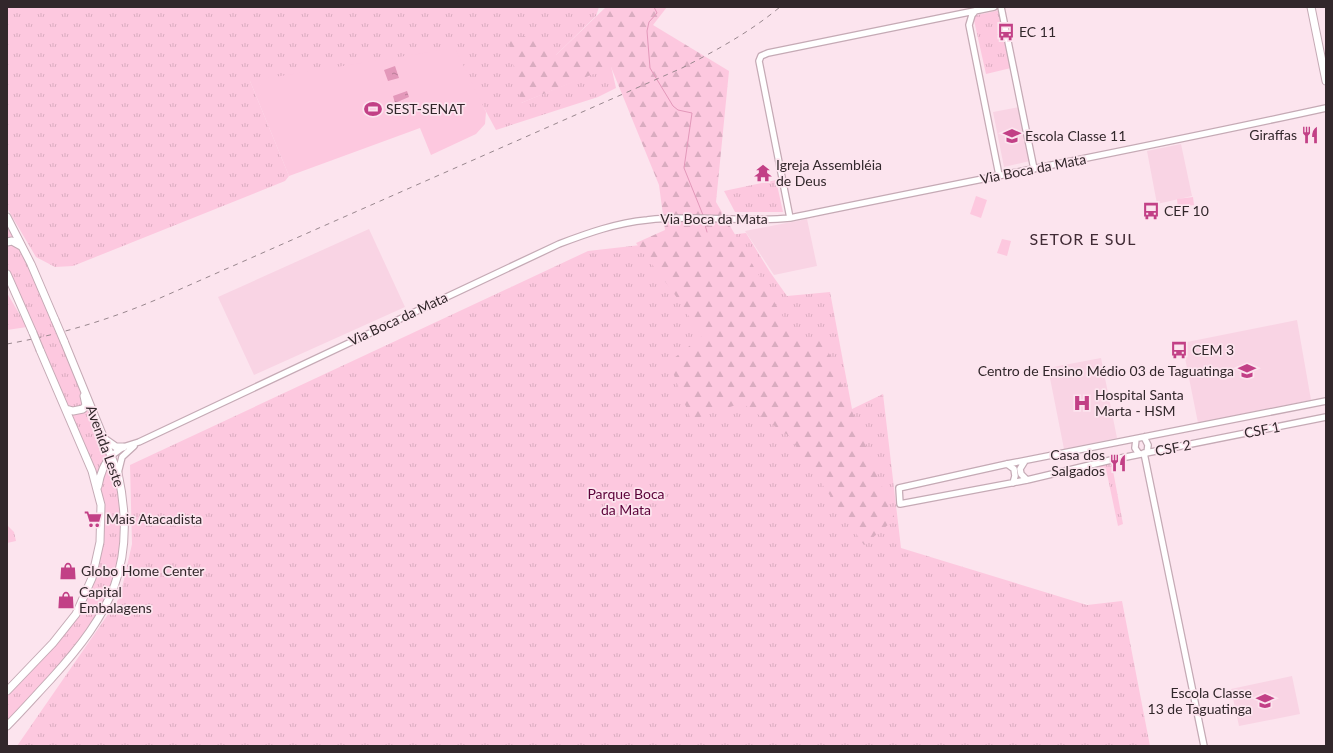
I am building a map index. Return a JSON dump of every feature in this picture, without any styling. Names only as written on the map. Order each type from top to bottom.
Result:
[{"type":"main road","points":[[1311,7],[1326,81]]},
{"type":"main road","name":"Avenida Leste","points":[[7,217],[23,247],[55,320],[118,473],[122,494],[124,537],[121,561],[106,607],[79,648],[7,726]]},
{"type":"main road","points":[[7,242],[18,243],[23,247]]},
{"type":"main road","name":"Avenida Leste","points":[[7,274],[86,454],[97,488],[101,516],[100,542],[92,578],[76,614],[7,691]]},
{"type":"main road","points":[[66,409],[78,411],[85,407],[82,385]]},
{"type":"main road","points":[[105,440],[111,445],[123,447]]},
{"type":"main road","points":[[97,488],[102,470],[111,456]]},
{"type":"main road","points":[[7,732],[14,720]]},
{"type":"street","points":[[790,218],[759,61],[761,56],[768,53],[957,14],[978,8],[994,7]]},
{"type":"street","points":[[1001,7],[1034,169]]},
{"type":"street","points":[[969,25],[978,8]]},
{"type":"street","points":[[957,14],[965,17],[969,25],[999,175]]},
{"type":"street","name":"Via Boca da Mata","points":[[111,456],[123,447],[139,442],[559,244],[598,229],[646,220],[767,220],[790,218],[1326,108]]},
{"type":"street","points":[[1007,464],[1326,401]]},
{"type":"street","name":"CSF 1","points":[[1198,443],[1326,417]]},
{"type":"street","points":[[1144,437],[1148,445],[1144,453],[1204,746]]},
{"type":"street","points":[[1136,439],[1135,448],[1144,453]]},
{"type":"street","name":"Via Boca da Mata","points":[[118,473],[124,453],[139,442]]},
{"type":"street","name":"CSF 2","points":[[1007,464],[899,488],[900,504],[1013,483],[1144,453],[1198,443]]},
{"type":"street","points":[[1025,461],[1020,469],[1021,474],[1027,480]]},
{"type":"street","points":[[1007,464],[1014,469],[1013,483]]},
{"type":"shaded area","name":"Escola Classe 11","points":[[1020,107],[1030,161],[1004,167],[993,112]]},
{"type":"shaded area","points":[[1181,144],[1192,196],[1157,204],[1147,151]]},
{"type":"shaded area","points":[[807,219],[817,266],[774,275],[745,231]]},
{"type":"shaded area","points":[[369,229],[405,307],[254,375],[218,297]]},
{"type":"shaded area","name":"Centro de Ensino Médio 03 de Taguatinga","points":[[1297,320],[1311,400],[1198,423],[1182,343]]},
{"type":"shaded area","name":"Hospital Santa Marta - HSM","points":[[1101,358],[1117,438],[1064,449],[1048,368]]},
{"type":"shaded area","name":"Escola Classe 13 de Taguatinga","points":[[1292,676],[1300,714],[1239,726],[1231,689]]},
{"type":"green space","points":[[7,7],[599,7],[596,16],[556,55],[521,103],[611,66],[616,88],[598,97],[496,130],[483,106],[250,81],[289,176],[285,181],[73,266],[55,267],[36,257],[7,208]]},
{"type":"green space","points":[[606,7],[667,7],[653,25],[729,71],[716,202],[796,339],[823,338],[895,519],[864,545],[789,436],[742,403],[691,420],[669,362],[702,336],[673,292],[636,243],[665,230],[659,185],[611,67],[521,103],[508,38],[537,35],[556,55]]},
{"type":"green space","points":[[1000,10],[1011,68],[986,74],[973,16]]},
{"type":"green space","name":"SEST-SENAT","points":[[455,48],[486,112],[485,124],[476,134],[431,155],[420,128],[289,176],[250,81]]},
{"type":"green space","points":[[776,180],[783,212],[735,212],[724,191]]},
{"type":"green space","points":[[976,196],[987,200],[981,218],[970,214]]},
{"type":"green space","points":[[1193,197],[1194,205],[1178,208],[1177,199]]},
{"type":"green space","points":[[7,222],[22,246],[123,494],[123,561],[94,628],[7,723],[7,691],[53,643],[87,595],[101,528],[96,488],[7,275]]},
{"type":"green space","name":"Parque Boca da Mata","points":[[746,233],[787,296],[830,292],[852,409],[883,394],[901,548],[1087,605],[1122,601],[1150,746],[17,746],[120,597],[132,544],[130,465],[588,251]]},
{"type":"green space","points":[[1002,239],[1011,241],[1007,256],[997,253]]},
{"type":"green space","points":[[7,293],[27,327],[7,330]]},
{"type":"green space","points":[[1111,460],[1123,524],[1118,526],[1106,469],[1100,471],[1099,463]]},
{"type":"green space","points":[[7,525],[14,532],[16,541],[7,543]]},
{"type":"water","points":[[395,66],[399,78],[388,81],[384,70]]},
{"type":"water","points":[[407,91],[409,97],[395,103],[393,96]]},
{"type":"waterway","points":[[654,7],[657,13],[649,22],[647,31],[650,68],[673,106],[678,110],[692,113],[684,168],[703,215]]},
{"type":"waterway","points":[[704,221],[707,232]]},
{"type":"railway","points":[[7,344],[69,330],[128,311],[167,295],[682,68],[733,40],[757,25],[780,7]]},
{"type":"place","name":"EC 11","points":[[1006,32]]},
{"type":"place","name":"SEST-SENAT","points":[[373,109]]},
{"type":"place","name":"Giraffas","points":[[1310,135]]},
{"type":"place","name":"Escola Classe 11","points":[[1012,136]]},
{"type":"place","name":"Igreja Assembléia de Deus","points":[[763,173]]},
{"type":"place","name":"CEF 10","points":[[1151,211]]},
{"type":"place","name":"CEM 3","points":[[1179,350]]},
{"type":"place","name":"Centro de Ensino Médio 03 de Taguatinga","points":[[1247,371]]},
{"type":"place","name":"Hospital Santa Marta - HSM","points":[[1082,403]]},
{"type":"place","name":"Casa dos Salgados","points":[[1118,463]]},
{"type":"place","name":"Mais Atacadista","points":[[93,519]]},
{"type":"place","name":"Globo Home Center","points":[[68,571]]},
{"type":"place","name":"Capital Embalagens","points":[[66,600]]},
{"type":"place","name":"Escola Classe 13 de Taguatinga","points":[[1265,701]]},
{"type":"district","name":"SETOR E SUL","points":[[1083,239]]}]
